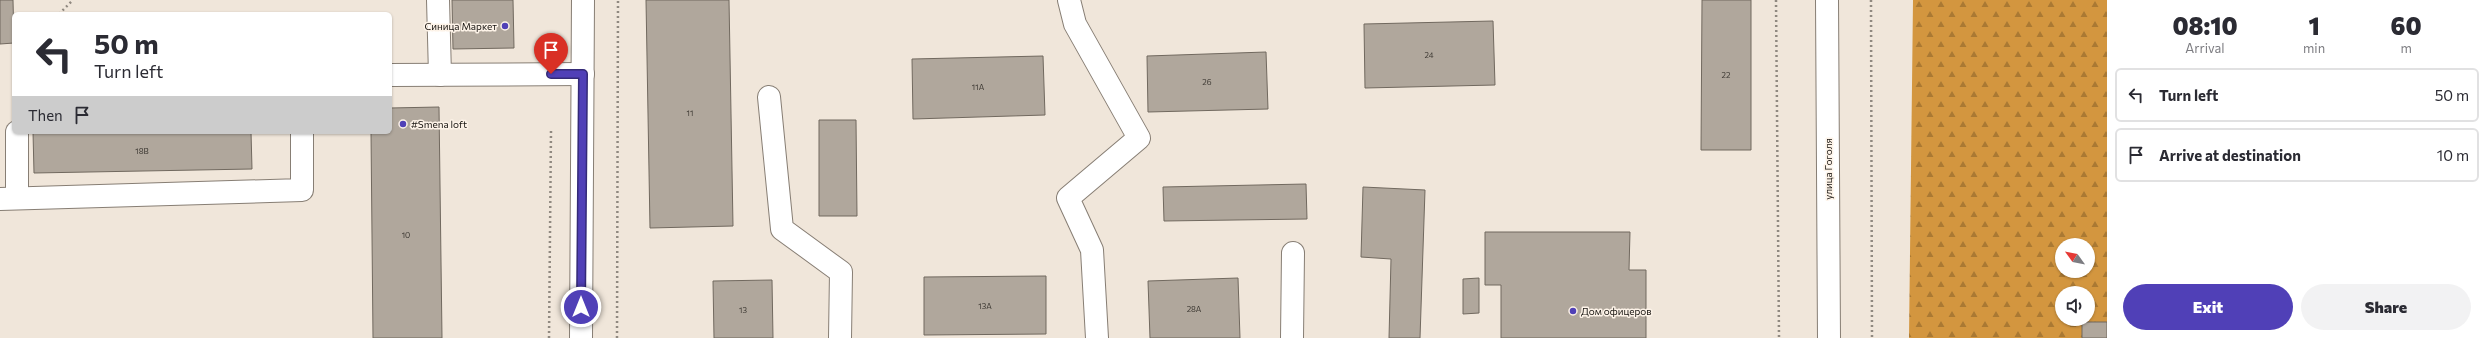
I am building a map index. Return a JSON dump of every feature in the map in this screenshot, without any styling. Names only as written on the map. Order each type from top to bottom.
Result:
[{"type":"street","points":[[438,0],[440,75]]},
{"type":"street","points":[[581,338],[583,0]]},
{"type":"street","points":[[1069,0],[1075,24],[1139,138],[1068,198],[1092,250],[1097,338]]},
{"type":"street","name":"улица Гоголя","points":[[1827,0],[1829,338]]},
{"type":"street","points":[[392,75],[583,74]]},
{"type":"street","points":[[769,97],[782,229],[841,272],[840,338]]},
{"type":"street","points":[[17,134],[9,198],[302,190],[302,134]]},
{"type":"street","points":[[1292,338],[1293,253]]},
{"type":"path","points":[[61,12],[73,0]]},
{"type":"path","points":[[617,338],[618,0]]},
{"type":"path","points":[[1776,0],[1779,338]]},
{"type":"path","points":[[1871,0],[1872,338]]},
{"type":"path","points":[[549,338],[551,130]]},
{"type":"green space","points":[[1913,0],[2107,0],[2107,338],[1909,338]]},
{"type":"building","points":[[0,0],[13,0],[12,43],[0,44]]},
{"type":"building","points":[[452,0],[513,0],[514,48],[453,49]]},
{"type":"building","points":[[646,0],[729,0],[733,226],[650,228]]},
{"type":"building","points":[[1702,0],[1751,0],[1751,150],[1701,150]]},
{"type":"building","points":[[1493,21],[1495,85],[1365,88],[1364,24]]},
{"type":"building","points":[[1266,52],[1268,109],[1148,112],[1147,56]]},
{"type":"building","points":[[1043,56],[1045,115],[913,119],[912,59]]},
{"type":"building","points":[[439,107],[442,338],[373,338],[371,134],[392,134],[392,108]]},
{"type":"building","points":[[819,120],[856,120],[857,216],[819,216]]},
{"type":"building","points":[[33,134],[251,134],[252,169],[34,173]]},
{"type":"building","points":[[1306,184],[1307,219],[1164,221],[1163,187]]},
{"type":"building","points":[[1363,187],[1425,190],[1420,338],[1389,338],[1391,259],[1361,257]]},
{"type":"building","name":"Дом офицеров","points":[[1485,232],[1630,232],[1629,270],[1646,270],[1646,338],[1501,338],[1501,285],[1485,285]]},
{"type":"building","points":[[1046,276],[1046,334],[924,335],[924,277]]},
{"type":"building","points":[[1238,278],[1240,338],[1150,338],[1148,281]]},
{"type":"building","points":[[1479,278],[1479,313],[1463,314],[1463,279]]},
{"type":"building","points":[[772,280],[773,338],[714,338],[713,281]]},
{"type":"building","points":[[2095,322],[2107,322],[2107,338],[2082,338],[2082,326],[2095,326]]},
{"type":"place","name":"Синица Маркет","points":[[505,26]]},
{"type":"place","name":"#Smena loft","points":[[403,124]]},
{"type":"place","name":"Дом офицеров","points":[[1573,311]]},
{"type":"route","points":[[551,74],[583,74],[581,307]]}]
